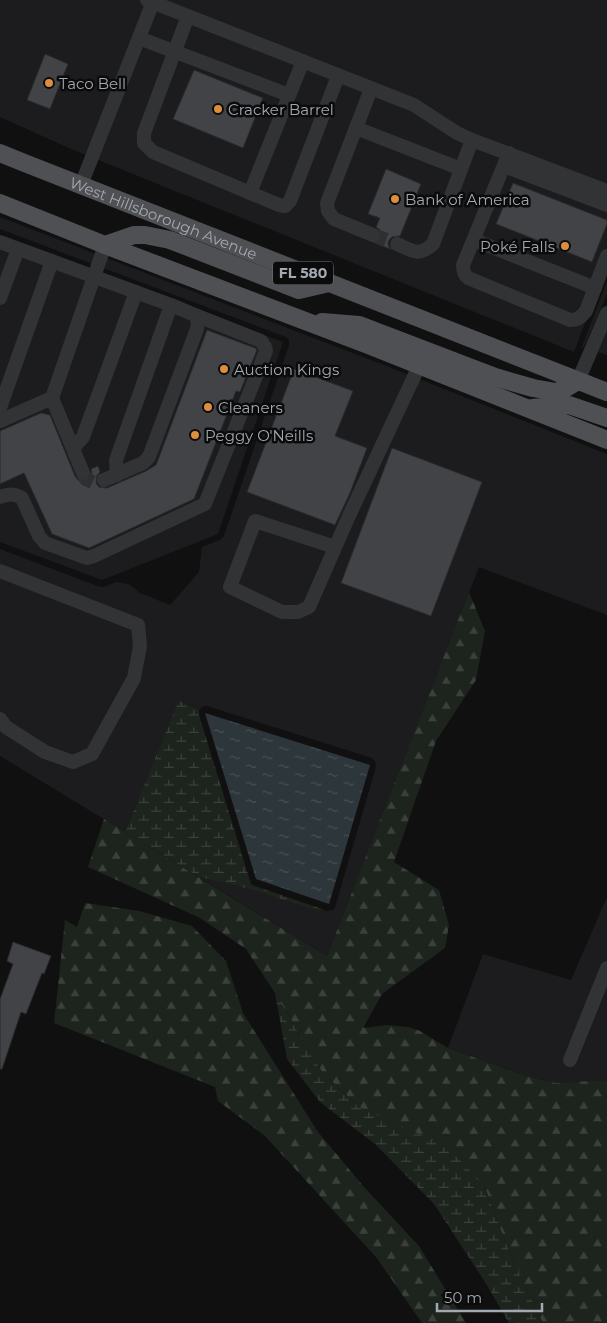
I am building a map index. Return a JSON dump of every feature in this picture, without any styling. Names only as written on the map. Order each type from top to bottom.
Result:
[{"type":"main road","name":"West Hillsborough Avenue","points":[[0,152],[607,392]]},
{"type":"main road","points":[[0,159],[22,162]]},
{"type":"main road","points":[[0,203],[607,440]]},
{"type":"main road","points":[[106,245],[134,235],[144,235],[170,240],[299,290],[330,283]]},
{"type":"main road","points":[[304,321],[359,324],[494,377],[533,388],[556,392],[578,381]]},
{"type":"main road","points":[[527,409],[569,405],[607,418]]},
{"type":"street","points":[[81,185],[139,38],[150,1],[414,106],[457,133],[506,160],[607,205]]},
{"type":"street","points":[[188,16],[144,132],[144,143],[153,152],[279,205],[285,206],[290,201],[338,76]]},
{"type":"street","points":[[139,38],[289,95]]},
{"type":"street","points":[[250,193],[303,62]]},
{"type":"street","points":[[371,89],[328,203],[328,211],[334,219],[373,235]]},
{"type":"street","points":[[356,128],[461,169]]},
{"type":"street","points":[[397,244],[417,252],[426,250],[433,244],[472,140]]},
{"type":"street","points":[[506,160],[607,191]]},
{"type":"street","points":[[506,160],[464,266],[464,275],[570,320],[576,320],[582,317],[586,311],[607,256]]},
{"type":"street","points":[[474,240],[595,288]]},
{"type":"street","points":[[0,242],[171,305],[261,342],[266,351],[205,504],[87,558],[45,543],[39,536],[22,498],[17,494],[0,497]]},
{"type":"street","points":[[83,473],[52,398],[106,245]]},
{"type":"street","points":[[0,298],[18,249]]},
{"type":"street","points":[[0,408],[52,261]]},
{"type":"street","points":[[73,448],[84,437],[136,292]]},
{"type":"street","points":[[117,475],[116,460],[171,305]]},
{"type":"street","points":[[578,381],[607,313]]},
{"type":"street","points":[[104,480],[143,463],[149,457],[197,329],[198,320],[195,315]]},
{"type":"street","points":[[335,547],[255,521],[230,587],[282,612],[298,612],[309,607],[419,366]]},
{"type":"street","points":[[0,420],[52,398]]},
{"type":"street","points":[[0,571],[138,625],[140,646],[134,678],[92,754],[73,762],[45,752],[6,727],[0,719]]},
{"type":"street","points":[[570,1060],[607,968]]},
{"type":"shaded area","points":[[0,0],[607,0],[607,264],[574,352],[71,149],[0,117]]},
{"type":"shaded area","points":[[0,217],[389,367],[607,454],[607,615],[479,567],[327,956],[199,877],[249,889],[320,910],[333,910],[376,767],[375,761],[372,758],[207,706],[203,706],[199,710],[180,700],[125,832],[0,756],[0,549],[100,587],[116,582],[129,584],[140,593],[170,605],[199,572],[202,547],[220,540],[224,536],[289,345],[289,340],[286,337],[0,229]]},
{"type":"shaded area","points":[[0,236],[283,342],[218,534],[102,580],[0,542]]},
{"type":"shaded area","points":[[607,281],[607,295],[584,347],[582,347]]},
{"type":"shaded area","points":[[607,331],[607,355],[598,352]]},
{"type":"shaded area","points":[[607,897],[607,1080],[556,1083],[523,1075],[448,1048],[483,954],[571,980]]},
{"type":"green space","points":[[469,592],[485,631],[476,680],[436,741],[394,862],[439,890],[449,925],[445,948],[382,994],[363,1028],[386,1025],[409,1027],[420,1031],[448,1048],[523,1075],[556,1083],[607,1080],[607,1323],[543,1323],[505,1241],[484,1185],[384,1119],[359,1107],[322,1072],[275,993],[246,949],[200,918],[88,867],[104,819],[327,956]]},
{"type":"green space","points":[[179,700],[199,710],[251,884],[322,909],[320,911],[249,889],[199,877],[125,832]]},
{"type":"green space","points":[[85,903],[139,911],[192,926],[226,961],[243,1013],[318,1132],[364,1187],[419,1246],[466,1323],[422,1323],[376,1257],[265,1136],[218,1101],[215,1087],[54,1023],[65,920],[77,927]]},
{"type":"green space","points":[[275,993],[322,1072],[359,1107],[446,1146],[484,1185],[505,1241],[543,1323],[509,1323],[485,1282],[434,1204],[376,1145],[320,1102],[287,1059]]},
{"type":"water","points":[[205,713],[370,765],[329,904],[256,879]]},
{"type":"building","points":[[45,54],[68,64],[50,109],[27,100]]},
{"type":"building","name":"Cracker Barrel","points":[[194,70],[263,98],[243,148],[173,119]]},
{"type":"building","name":"Bank of America","points":[[386,169],[421,184],[400,236],[392,237],[389,240],[390,249],[375,243],[379,242],[381,238],[380,230],[376,227],[380,218],[368,214]]},
{"type":"building","points":[[513,183],[607,220],[592,262],[496,224]]},
{"type":"building","points":[[207,330],[257,350],[240,392],[236,391],[194,499],[89,548],[52,534],[24,473],[0,484],[0,431],[41,413],[50,415],[75,476],[82,482],[90,478],[92,475],[91,469],[98,466],[100,472],[97,475],[96,483],[99,487],[107,488],[156,465]]},
{"type":"building","points":[[294,369],[353,391],[335,436],[367,448],[350,493],[335,525],[247,492]]},
{"type":"building","points":[[392,448],[482,482],[431,616],[341,583]]},
{"type":"building","points":[[13,942],[51,956],[44,974],[42,973],[26,1014],[21,1012],[2,1069],[0,1069],[0,999],[13,964],[7,961]]},
{"type":"tunnel","points":[[373,235],[397,244]]},
{"type":"tunnel","points":[[83,473],[86,479],[94,483],[104,480]]},
{"type":"place","name":"Taco Bell","points":[[49,83]]},
{"type":"place","name":"Cracker Barrel","points":[[218,109]]},
{"type":"place","name":"Bank of America","points":[[395,199]]},
{"type":"place","name":"Poké Falls","points":[[565,246]]},
{"type":"place","name":"Auction Kings","points":[[224,369]]},
{"type":"place","name":"Cleaners","points":[[208,407]]},
{"type":"place","name":"Peggy O'Neills","points":[[195,435]]}]
